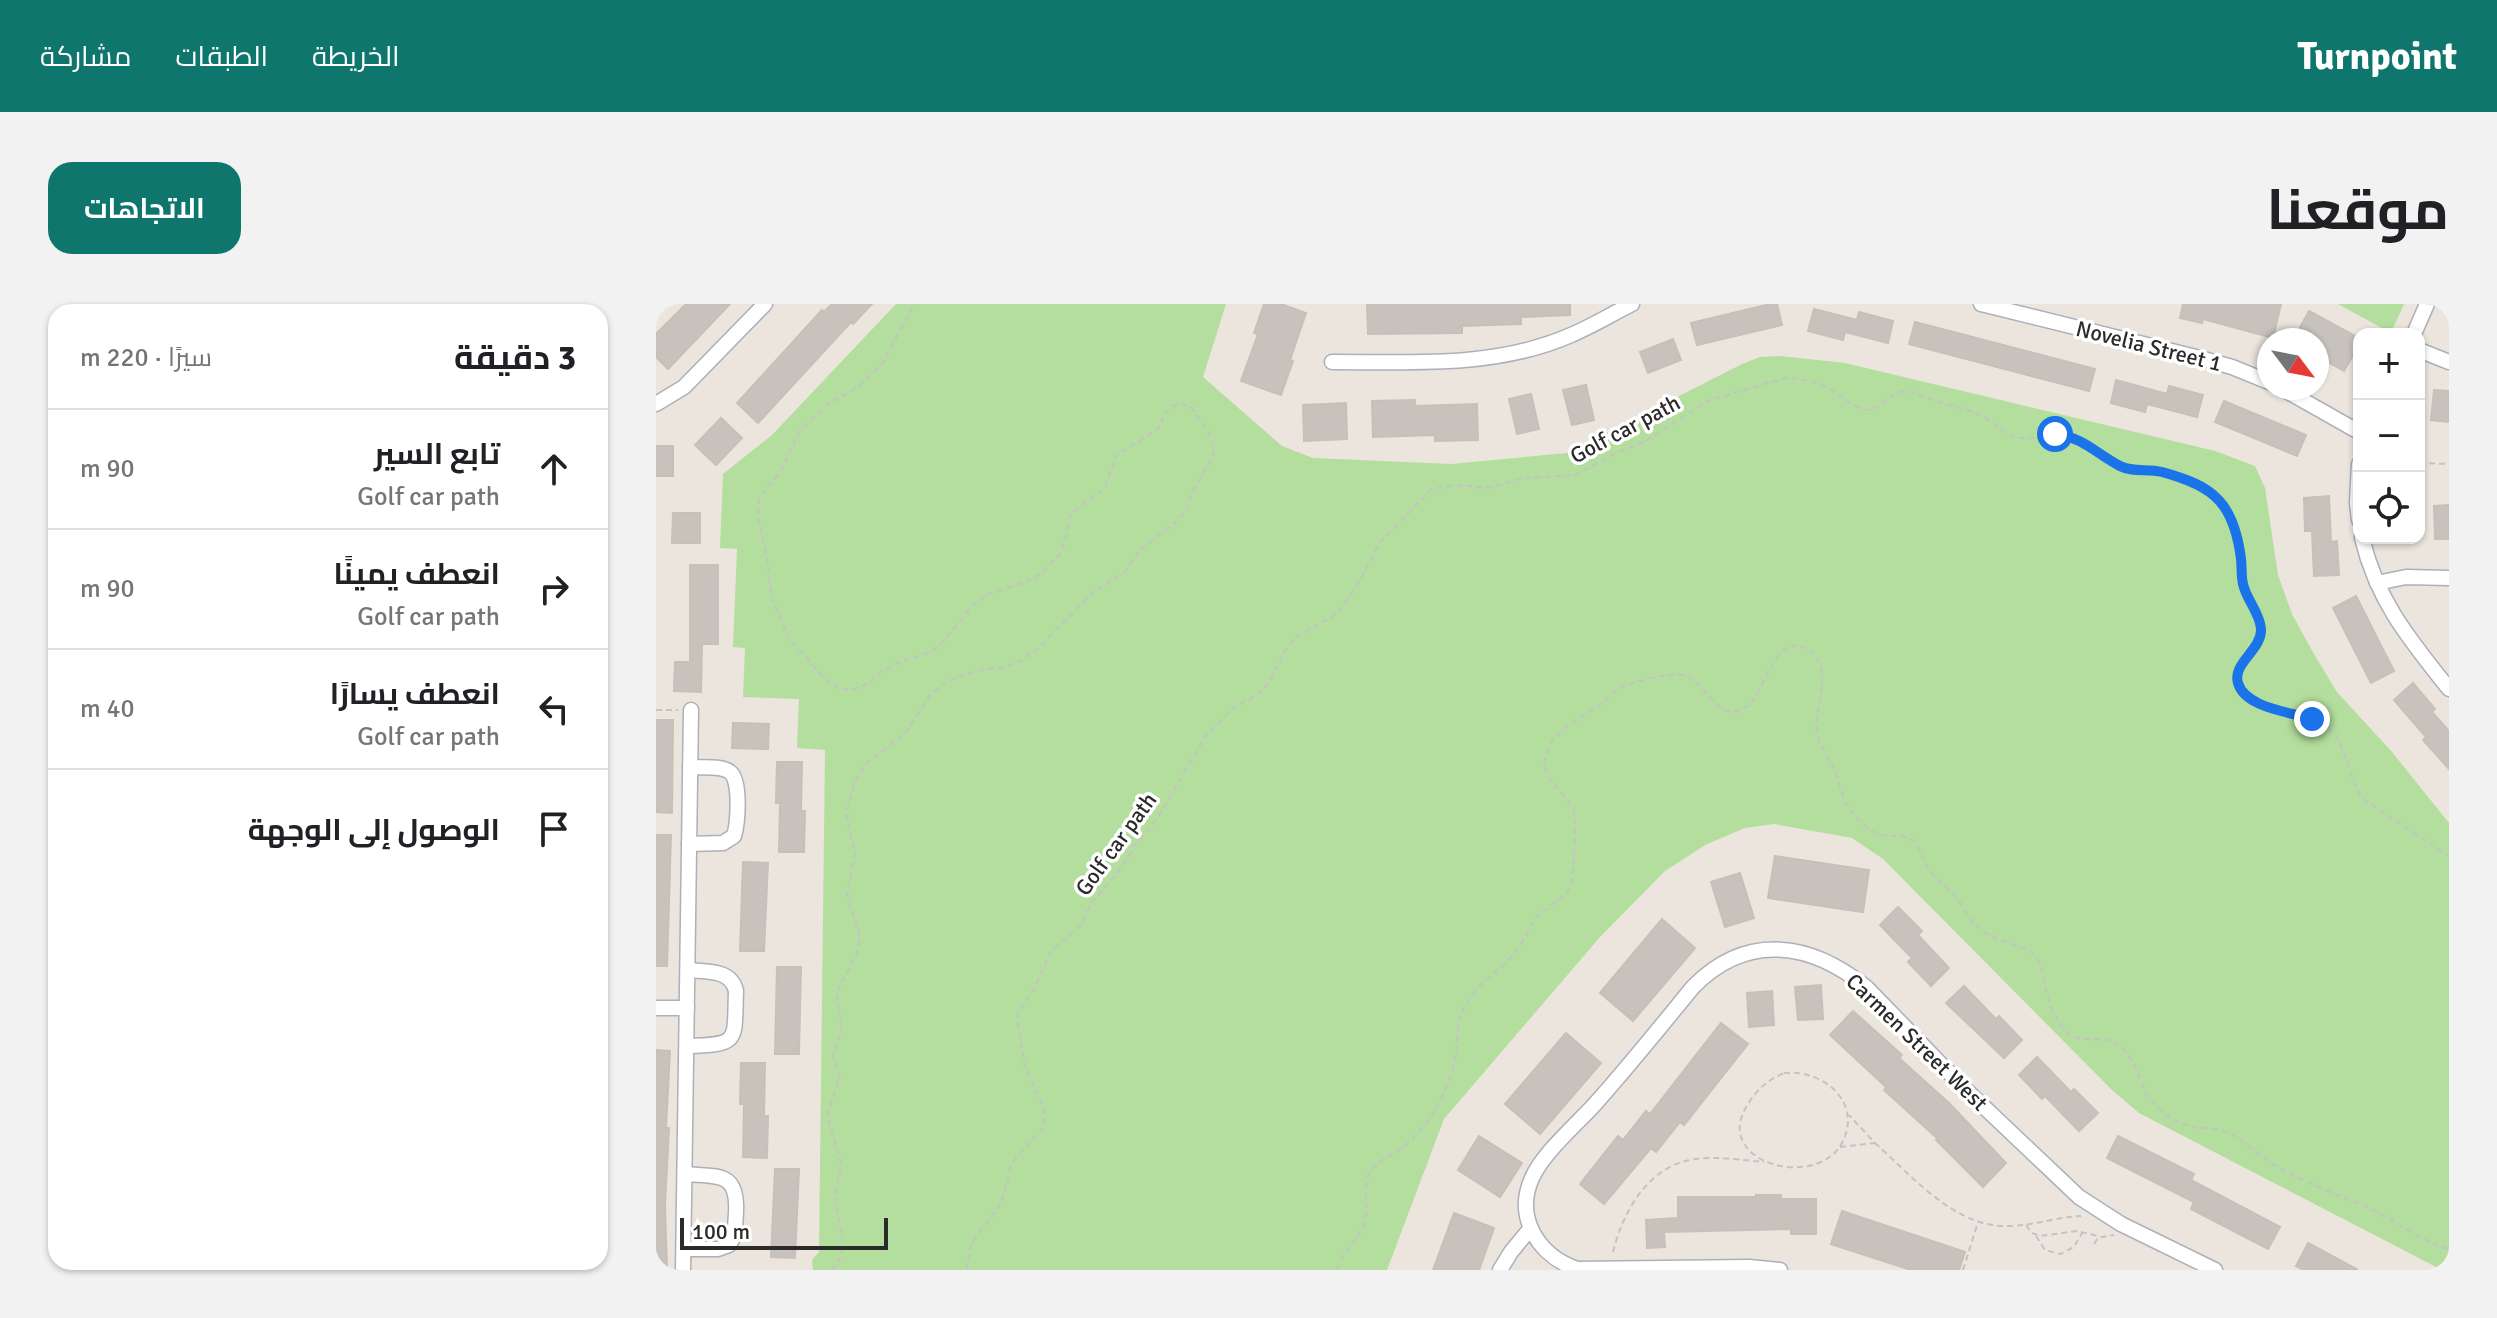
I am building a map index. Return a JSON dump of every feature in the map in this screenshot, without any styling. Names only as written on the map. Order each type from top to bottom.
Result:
[{"type":"street","points":[[656,404],[684,387],[765,304]]},
{"type":"street","points":[[1332,362],[1494,357],[1533,349],[1571,336],[1632,304]]},
{"type":"street","name":"Novelia Street 1","points":[[1981,304],[2200,358],[2257,378]]},
{"type":"street","points":[[2417,328],[2427,304]]},
{"type":"street","points":[[2425,352],[2449,362]]},
{"type":"street","points":[[2302,400],[2353,429]]},
{"type":"street","points":[[2364,544],[2377,583],[2395,619],[2449,689]]},
{"type":"street","points":[[2377,583],[2406,577],[2449,578]]},
{"type":"street","points":[[683,1270],[691,710]]},
{"type":"street","points":[[689,844],[723,843],[734,836],[737,785],[729,771],[690,767]]},
{"type":"street","name":"Carmen Street West","points":[[1530,1229],[1526,1212],[1527,1196],[1531,1179],[1539,1165],[1693,987],[1721,964],[1739,955],[1779,948],[1818,957],[1852,976],[2059,1180],[2095,1208],[2215,1270]]},
{"type":"street","points":[[687,1046],[720,1045],[729,1041],[735,1032],[736,991],[726,975],[688,970]]},
{"type":"street","points":[[656,1008],[687,1008]]},
{"type":"street","points":[[684,1249],[718,1249],[729,1245],[735,1234],[737,1195],[726,1179],[686,1174]]},
{"type":"street","points":[[1500,1270],[1530,1229],[1538,1243],[1562,1264],[1577,1269],[1749,1267],[1780,1270]]},
{"type":"path","points":[[832,1270],[840,1258],[843,1244],[835,1198],[841,1163],[827,1114],[840,1078],[833,1055],[842,1027],[838,989],[857,954],[859,944],[847,895],[855,853],[846,814],[856,779],[867,763],[905,733],[915,713],[930,695],[948,681],[1020,661],[1038,649],[1092,593],[1125,572],[1140,550],[1178,520],[1188,507],[1192,493],[1213,457],[1209,433],[1197,414],[1191,407],[1182,404],[1172,406],[1165,413],[1159,428],[1116,456],[1105,488],[1071,513],[1065,541],[1051,565],[1028,581],[989,594],[973,605],[931,652],[898,663],[882,671],[870,683],[855,689],[841,689],[829,683],[790,640],[776,609],[757,506],[764,491],[781,471],[799,432],[825,406],[869,378],[882,364],[916,304]]},
{"type":"path","name":"Golf car path","points":[[966,1270],[971,1244],[1001,1204],[1011,1166],[1043,1128],[1045,1116],[1025,1066],[1017,1019],[1051,951],[1081,925],[1092,902],[1157,819],[1205,737],[1226,715],[1268,684],[1296,637],[1335,615],[1356,588],[1380,542],[1432,489],[1453,485],[1489,488],[1524,478],[1575,475],[1644,442],[1707,401],[1785,378],[1827,388],[1866,410],[1876,409],[1892,394],[1912,392],[1973,411],[2016,437],[2065,435],[2084,441],[2121,467],[2159,471],[2214,493],[2222,502],[2238,540],[2243,582],[2261,627],[2259,642],[2237,675],[2243,693],[2264,707],[2292,712],[2326,725],[2344,750],[2353,785],[2363,799],[2449,856]]},
{"type":"path","points":[[2425,463],[2449,464]]},
{"type":"path","points":[[656,710],[691,710]]},
{"type":"path","points":[[1765,1162],[1743,1143],[1740,1121],[1753,1096],[1775,1077],[1794,1072],[1820,1079],[1839,1095],[1849,1115],[1875,1143],[1943,1202],[1979,1221],[2005,1227],[2082,1216]]},
{"type":"path","points":[[1840,1147],[1847,1131],[1849,1115]]},
{"type":"path","points":[[1609,1269],[1623,1222],[1632,1204],[1658,1173],[1668,1167],[1692,1160],[1765,1162],[1782,1167],[1800,1167],[1821,1161],[1840,1147],[1875,1143]]},
{"type":"path","points":[[1963,1270],[1979,1221]]},
{"type":"path","points":[[2026,1224],[2045,1250],[2060,1254],[2074,1247],[2083,1232]]},
{"type":"path","points":[[2035,1235],[2083,1232],[2111,1237],[2121,1224]]},
{"type":"path","points":[[2094,1244],[2099,1237]]},
{"type":"green space","points":[[896,304],[1226,304],[1203,377],[1282,446],[1313,458],[1452,464],[1567,453],[1742,364],[1760,357],[1780,356],[1845,363],[2215,451],[2255,466],[2265,488],[2278,575],[2292,614],[2337,692],[2392,752],[2449,823],[2449,1270],[2442,1270],[2139,1113],[2112,1090],[1883,859],[1852,838],[1774,824],[1745,828],[1707,844],[1665,871],[1600,937],[1444,1119],[1387,1270],[813,1270],[812,1260],[819,1252],[825,750],[797,748],[799,699],[743,697],[745,648],[733,647],[737,549],[720,548],[723,474],[772,435]]},
{"type":"green space","points":[[2338,304],[2404,304],[2393,328],[2382,328]]},
{"type":"building","points":[[686,304],[730,304],[668,369],[656,357],[656,334]]},
{"type":"building","points":[[832,304],[872,304],[853,324],[851,322],[758,423],[737,403],[822,310],[824,312]]},
{"type":"building","points":[[1264,304],[1281,304],[1306,313],[1281,395],[1241,381],[1258,334],[1254,333]]},
{"type":"building","points":[[1367,304],[1570,304],[1570,315],[1521,317],[1521,324],[1462,326],[1462,333],[1368,334]]},
{"type":"building","points":[[1777,304],[1782,325],[1697,345],[1691,323]]},
{"type":"building","points":[[2183,304],[2281,304],[2275,328],[2257,328],[2257,334],[2203,319],[2202,323],[2180,318]]},
{"type":"building","points":[[1814,309],[1857,320],[1859,312],[1893,321],[1888,343],[1845,332],[1843,340],[1808,331]]},
{"type":"building","points":[[2309,311],[2353,335],[2353,355],[2344,371],[2329,363],[2329,328],[2300,328]]},
{"type":"building","points":[[1915,322],[2095,369],[2089,391],[1909,344]]},
{"type":"building","points":[[1673,339],[1681,360],[1648,373],[1640,352]]},
{"type":"building","points":[[2116,380],[2167,394],[2169,386],[2203,395],[2197,417],[2147,404],[2145,412],[2111,403]]},
{"type":"building","points":[[1586,385],[1594,420],[1572,425],[1563,390]]},
{"type":"building","points":[[2434,390],[2449,391],[2449,422],[2431,420]]},
{"type":"building","points":[[1531,394],[1539,429],[1517,434],[1509,399]]},
{"type":"building","points":[[1415,400],[1415,406],[1477,404],[1478,440],[1435,441],[1435,435],[1373,437],[1372,401]]},
{"type":"building","points":[[2224,401],[2306,435],[2297,456],[2215,422]]},
{"type":"building","points":[[1346,403],[1347,439],[1304,441],[1303,405]]},
{"type":"building","points":[[721,418],[742,438],[716,465],[695,445]]},
{"type":"building","points":[[656,446],[673,446],[673,476],[656,476]]},
{"type":"building","points":[[2329,496],[2331,542],[2337,541],[2339,575],[2314,576],[2312,531],[2305,531],[2304,498]]},
{"type":"building","points":[[2449,505],[2449,539],[2435,539],[2434,506]]},
{"type":"building","points":[[673,513],[700,513],[700,543],[672,543]]},
{"type":"building","points":[[690,565],[718,565],[718,644],[702,644],[701,692],[674,691],[675,662],[690,662]]},
{"type":"building","points":[[2356,596],[2394,671],[2371,683],[2333,608]]},
{"type":"building","points":[[2413,683],[2449,731],[2449,769],[2394,700]]},
{"type":"building","points":[[656,720],[673,720],[672,813],[656,812]]},
{"type":"building","points":[[733,723],[769,724],[768,749],[732,748]]},
{"type":"building","points":[[777,762],[802,762],[804,852],[779,852]]},
{"type":"building","points":[[656,835],[671,835],[667,966],[656,966]]},
{"type":"building","points":[[1775,856],[1869,870],[1863,912],[1768,898]]},
{"type":"building","points":[[743,862],[768,863],[764,951],[740,951]]},
{"type":"building","points":[[1740,873],[1754,918],[1725,927],[1711,882]]},
{"type":"building","points":[[1898,907],[1922,931],[1918,935],[1949,968],[1931,986],[1908,962],[1912,958],[1880,925]]},
{"type":"building","points":[[1662,919],[1695,948],[1633,1021],[1600,993]]},
{"type":"building","points":[[777,967],[801,967],[799,1054],[775,1054]]},
{"type":"building","points":[[1821,985],[1823,1019],[1798,1020],[1795,987]]},
{"type":"building","points":[[1964,986],[2022,1040],[2004,1058],[1946,1003]]},
{"type":"building","points":[[1772,991],[1774,1025],[1749,1027],[1747,993]]},
{"type":"building","points":[[1853,1011],[1902,1055],[1899,1058],[1950,1104],[2006,1163],[1983,1187],[1938,1139],[1884,1090],[1886,1087],[1830,1035]]},
{"type":"building","points":[[1721,1023],[1748,1044],[1684,1125],[1680,1122],[1656,1152],[1651,1148],[1604,1204],[1580,1184],[1618,1136],[1623,1140],[1646,1111],[1650,1114]]},
{"type":"building","points":[[1566,1033],[1601,1063],[1540,1134],[1505,1104]]},
{"type":"building","points":[[656,1050],[670,1051],[666,1128],[669,1128],[665,1205],[667,1268],[656,1267]]},
{"type":"building","points":[[2037,1057],[2071,1092],[2074,1089],[2098,1113],[2079,1131],[2019,1075]]},
{"type":"building","points":[[741,1063],[765,1063],[767,1158],[743,1157]]},
{"type":"building","points":[[1479,1136],[1522,1163],[1500,1197],[1458,1170]]},
{"type":"building","points":[[2118,1136],[2194,1174],[2191,1180],[2280,1227],[2268,1249],[2191,1209],[2194,1202],[2107,1158]]},
{"type":"building","points":[[775,1169],[799,1169],[795,1258],[771,1257]]},
{"type":"building","points":[[1756,1195],[1816,1199],[1816,1234],[1791,1234],[1791,1229],[1664,1232],[1665,1247],[1647,1248],[1646,1220],[1678,1218],[1678,1197]]},
{"type":"building","points":[[1842,1211],[1965,1252],[1959,1270],[1911,1270],[1831,1244]]},
{"type":"building","points":[[1454,1213],[1494,1228],[1479,1270],[1433,1270]]},
{"type":"building","points":[[2308,1243],[2358,1270],[2304,1270],[2296,1266]]},
{"type":"route","points":[[2055,434],[2084,441],[2121,467],[2159,471],[2214,493],[2222,502],[2238,540],[2243,582],[2261,627],[2259,642],[2237,675],[2238,684],[2243,693],[2264,707],[2312,719]]}]
